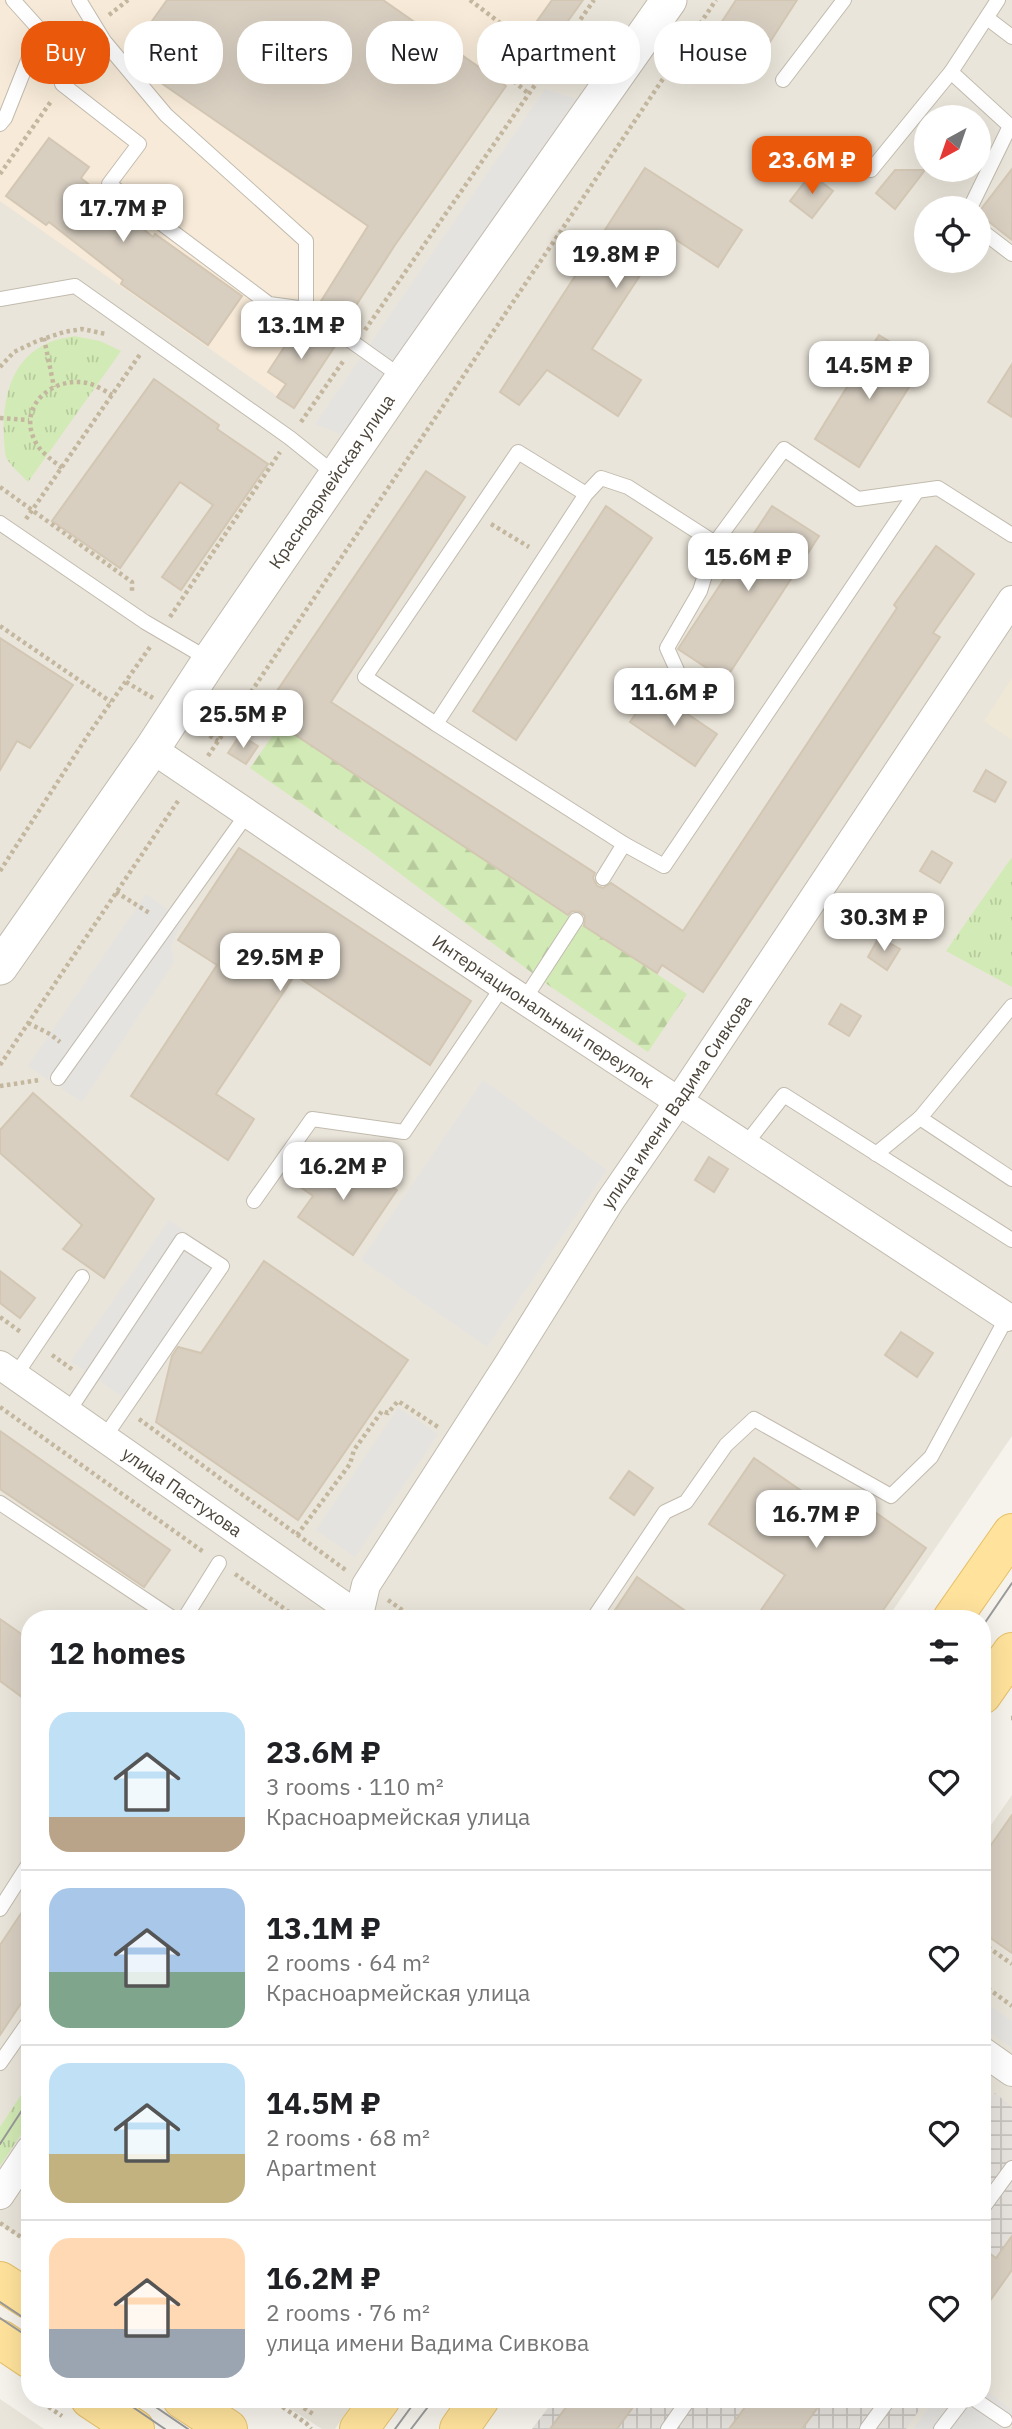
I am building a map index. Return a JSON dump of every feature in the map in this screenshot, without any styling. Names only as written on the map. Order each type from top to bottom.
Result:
[{"type":"main road","points":[[958,1610],[1012,1533]]},
{"type":"main road","points":[[991,1682],[1012,1652]]},
{"type":"main road","points":[[0,2281],[21,2294]]},
{"type":"main road","points":[[0,2339],[21,2352]]},
{"type":"main road","points":[[196,2408],[228,2429]]},
{"type":"main road","points":[[359,2429],[374,2408]]},
{"type":"main road","points":[[459,2429],[474,2408]]},
{"type":"main road","points":[[80,2410],[135,2429]]},
{"type":"street","name":"Красноармейская улица","points":[[0,967],[152,749],[403,379],[669,0]]},
{"type":"street","name":"улица имени Вадима Сивкова","points":[[361,1610],[366,1585],[610,1201],[1012,600]]},
{"type":"street","name":"Интернациональный переулок","points":[[152,749],[678,1102],[1007,1317]]},
{"type":"street","name":"улица Пастухова","points":[[8,1371],[349,1610]]},
{"type":"street","points":[[991,2057],[1012,2072]]},
{"type":"street","points":[[0,2195],[21,2164]]},
{"type":"lane","points":[[0,124],[5,118],[40,30],[13,0]]},
{"type":"lane","points":[[79,0],[104,41],[166,115],[306,242],[306,309]]},
{"type":"lane","points":[[783,80],[844,0]]},
{"type":"lane","points":[[871,170],[951,72],[998,0]]},
{"type":"lane","points":[[986,18],[1012,37]]},
{"type":"lane","points":[[951,72],[1010,126],[976,196]]},
{"type":"lane","points":[[62,84],[139,144],[109,184],[269,304],[306,309],[403,379]]},
{"type":"lane","points":[[991,238],[1012,254]]},
{"type":"lane","points":[[0,299],[75,286],[290,438],[337,476]]},
{"type":"lane","points":[[713,700],[680,677],[667,648],[700,591],[715,543],[784,449],[858,499],[938,488],[1012,536]]},
{"type":"lane","points":[[586,494],[518,452],[365,677],[624,844],[664,866],[917,491]]},
{"type":"lane","points":[[436,724],[586,494],[601,478],[628,487],[715,543]]},
{"type":"lane","points":[[0,523],[160,632],[210,660]]},
{"type":"lane","points":[[58,1078],[247,814]]},
{"type":"lane","points":[[603,878],[624,844]]},
{"type":"lane","points":[[254,1201],[312,1119],[404,1132],[514,993],[576,920]]},
{"type":"lane","points":[[876,1154],[920,1118],[1012,1006]]},
{"type":"lane","points":[[744,1145],[784,1095],[1012,1240]]},
{"type":"lane","points":[[920,1118],[1012,1180]]},
{"type":"lane","points":[[68,1412],[181,1240],[222,1266],[104,1438]]},
{"type":"lane","points":[[8,1371],[37,1344],[82,1277]]},
{"type":"lane","points":[[599,1610],[665,1512],[686,1502],[726,1445],[754,1419],[891,1496],[931,1458],[1007,1317]]},
{"type":"lane","points":[[0,1503],[160,1610]]},
{"type":"lane","points":[[190,1610],[219,1563]]},
{"type":"lane","points":[[0,1909],[21,1876]]},
{"type":"lane","points":[[0,2063],[21,2033]]},
{"type":"lane","points":[[991,2197],[1012,2168]]},
{"type":"lane","points":[[668,2429],[683,2408]]},
{"type":"lane","points":[[867,2429],[883,2408]]},
{"type":"lane","points":[[941,2429],[957,2408]]},
{"type":"lane","points":[[987,2408],[1005,2420]]},
{"type":"path","points":[[470,0],[512,32],[491,62],[528,94]]},
{"type":"path","points":[[0,871],[290,438],[594,0]]},
{"type":"path","points":[[0,1065],[716,0]]},
{"type":"path","points":[[0,367],[14,352],[44,338],[82,329],[108,335]]},
{"type":"path","points":[[44,338],[54,387]]},
{"type":"path","points":[[16,534],[151,339]]},
{"type":"path","points":[[128,349],[149,363]]},
{"type":"path","points":[[62,468],[42,451],[34,440],[29,420],[34,403],[54,387],[88,383],[112,394]]},
{"type":"path","points":[[0,418],[29,420]]},
{"type":"path","points":[[0,487],[132,582],[132,613]]},
{"type":"path","points":[[475,515],[545,556]]},
{"type":"path","points":[[0,626],[111,702]]},
{"type":"path","points":[[116,892],[168,925]]},
{"type":"path","points":[[28,1023],[50,1034],[76,1054]]},
{"type":"path","points":[[0,1086],[58,1078]]},
{"type":"path","points":[[0,1317],[88,1381]]},
{"type":"path","points":[[298,1535],[349,1464],[354,1450],[382,1411],[388,1413],[398,1401],[445,1432]]},
{"type":"path","points":[[0,1407],[286,1610]]},
{"type":"path","points":[[125,1408],[402,1610]]},
{"type":"path","points":[[991,1949],[1012,1964]]},
{"type":"path","points":[[991,1991],[1012,2006]]},
{"type":"path","points":[[0,2223],[21,2236]]},
{"type":"path","points":[[284,2408],[311,2429]]},
{"type":"path","points":[[304,2408],[313,2414]]},
{"type":"shaded area","points":[[0,0],[1012,0],[1012,1436],[893,1610],[21,1610],[21,2238],[0,2225]]},
{"type":"shaded area","points":[[0,0],[583,0],[568,21],[477,21],[477,84],[514,84],[506,86],[395,245],[345,323],[337,343],[294,408],[0,201]]},
{"type":"shaded area","points":[[545,89],[576,99],[345,436],[315,424]]},
{"type":"shaded area","points":[[1012,678],[1012,740],[984,721]]},
{"type":"shaded area","points":[[146,894],[182,922],[171,946],[174,962],[82,1102],[28,1066]]},
{"type":"shaded area","points":[[483,1080],[607,1170],[487,1347],[361,1260]]},
{"type":"shaded area","points":[[169,1220],[222,1257],[124,1398],[71,1361]]},
{"type":"shaded area","points":[[398,1408],[438,1434],[355,1557],[316,1530]]},
{"type":"shaded area","points":[[1012,1795],[1012,2429],[532,2429],[548,2408],[991,2408],[991,1825]]},
{"type":"shaded area","points":[[991,2006],[1012,2021],[1012,2048],[991,2033]]},
{"type":"shaded area","points":[[995,2093],[1012,2107],[1012,2235],[997,2257],[1012,2270],[991,2299],[991,2099]]},
{"type":"shaded area","points":[[991,2395],[1012,2410],[1012,2419],[1004,2429],[913,2429],[928,2408],[991,2408]]},
{"type":"shaded area","points":[[0,2399],[44,2429],[0,2429]]},
{"type":"shaded area","points":[[289,2408],[349,2408],[335,2429],[322,2429]]},
{"type":"shaded area","points":[[548,2408],[921,2408],[906,2429],[532,2429]]},
{"type":"green space","points":[[74,336],[100,341],[121,351],[28,482],[6,457],[4,424],[8,391],[22,363],[33,352],[51,342]]},
{"type":"green space","points":[[280,725],[687,994],[648,1052],[551,987],[370,851],[250,768]]},
{"type":"green space","points":[[1012,857],[1012,987],[946,951]]},
{"type":"green space","points":[[21,2095],[21,2134],[0,2166],[0,2127]]},
{"type":"building","points":[[167,0],[383,0],[413,21],[366,21],[366,84],[463,84],[463,56],[477,66],[477,84],[506,86],[395,245],[344,324],[318,306],[368,226],[163,84],[223,84],[223,21],[152,21]]},
{"type":"building","points":[[552,0],[583,0],[568,21],[537,21]]},
{"type":"building","points":[[736,0],[797,0],[771,40],[771,21],[722,21]]},
{"type":"building","points":[[49,138],[89,167],[81,178],[153,237],[155,234],[242,296],[208,345],[121,284],[123,280],[49,222],[46,225],[6,196]]},
{"type":"building","points":[[645,168],[742,230],[718,267],[667,234],[592,349],[641,380],[618,416],[547,370],[519,405],[500,392]]},
{"type":"building","points":[[1012,169],[1012,240],[991,223],[991,196]]},
{"type":"building","points":[[895,170],[914,170],[916,182],[895,209],[876,193]]},
{"type":"building","points":[[811,174],[833,191],[812,218],[790,201]]},
{"type":"building","points":[[302,320],[337,343],[294,408],[277,397],[286,384],[268,372]]},
{"type":"building","points":[[879,335],[924,363],[859,467],[815,439]]},
{"type":"building","points":[[1012,364],[1012,417],[988,402]]},
{"type":"building","points":[[154,379],[219,425],[217,429],[268,464],[181,590],[162,577],[213,505],[180,482],[120,568],[52,521]]},
{"type":"building","points":[[426,471],[465,497],[331,702],[595,873],[593,878],[597,886],[603,888],[611,883],[683,931],[897,608],[894,605],[936,546],[974,574],[933,633],[940,637],[703,992],[662,965],[657,973],[584,926],[585,916],[581,912],[572,911],[568,915],[262,713]]},
{"type":"building","points":[[606,506],[652,538],[516,740],[473,711]]},
{"type":"building","points":[[772,506],[819,536],[725,680],[678,649]]},
{"type":"building","points":[[0,638],[73,685],[30,748],[17,741],[0,770]]},
{"type":"building","points":[[652,690],[717,734],[695,766],[630,722]]},
{"type":"building","points":[[240,735],[258,746],[246,764],[228,753]]},
{"type":"building","points":[[986,770],[1006,782],[995,802],[974,791]]},
{"type":"building","points":[[239,848],[471,1001],[430,1065],[295,975],[216,1094],[254,1119],[228,1160],[131,1096],[217,965],[178,940]]},
{"type":"building","points":[[932,851],[952,863],[940,883],[920,871]]},
{"type":"building","points":[[879,937],[900,949],[887,970],[868,957]]},
{"type":"building","points":[[841,1004],[861,1016],[849,1036],[829,1024]]},
{"type":"building","points":[[33,1093],[154,1199],[104,1278],[63,1249],[82,1225],[0,1153],[0,1130]]},
{"type":"building","points":[[346,1156],[397,1190],[353,1255],[298,1217],[313,1196],[286,1177],[299,1159],[330,1180]]},
{"type":"building","points":[[709,1157],[728,1169],[714,1192],[695,1180]]},
{"type":"building","points":[[264,1261],[408,1360],[298,1520],[156,1422],[172,1356],[178,1347],[201,1353]]},
{"type":"building","points":[[0,1271],[35,1298],[20,1318],[0,1303]]},
{"type":"building","points":[[901,1332],[933,1353],[917,1377],[885,1355]]},
{"type":"building","points":[[0,1431],[170,1550],[144,1587],[0,1489]]},
{"type":"building","points":[[754,1458],[848,1523],[862,1503],[926,1548],[883,1610],[761,1610],[785,1575],[709,1524]]},
{"type":"building","points":[[629,1471],[653,1488],[634,1515],[610,1498]]},
{"type":"building","points":[[637,1577],[684,1610],[615,1610]]},
{"type":"building","points":[[0,1619],[21,1634],[21,1696],[0,1681]]},
{"type":"building","points":[[1012,1815],[1012,1953],[991,1938],[991,1845]]},
{"type":"building","points":[[21,1914],[21,2004],[0,2035],[0,1945]]},
{"type":"building","points":[[1012,2236],[1012,2270],[991,2299],[991,2254],[996,2258]]},
{"type":"building","points":[[565,2408],[632,2408],[617,2429],[550,2429]]},
{"type":"building","points":[[744,2408],[817,2408],[802,2429],[729,2429]]},
{"type":"tram line","points":[[991,1614],[1012,1583]]},
{"type":"tram line","points":[[0,2144],[21,2112]]},
{"type":"tram line","points":[[0,2302],[21,2316]]},
{"type":"tram line","points":[[0,2318],[21,2332]]},
{"type":"tram line","points":[[134,2408],[165,2429]]},
{"type":"tram line","points":[[157,2408],[188,2429]]},
{"type":"tram line","points":[[395,2429],[410,2408]]},
{"type":"tram line","points":[[411,2429],[427,2408]]}]
